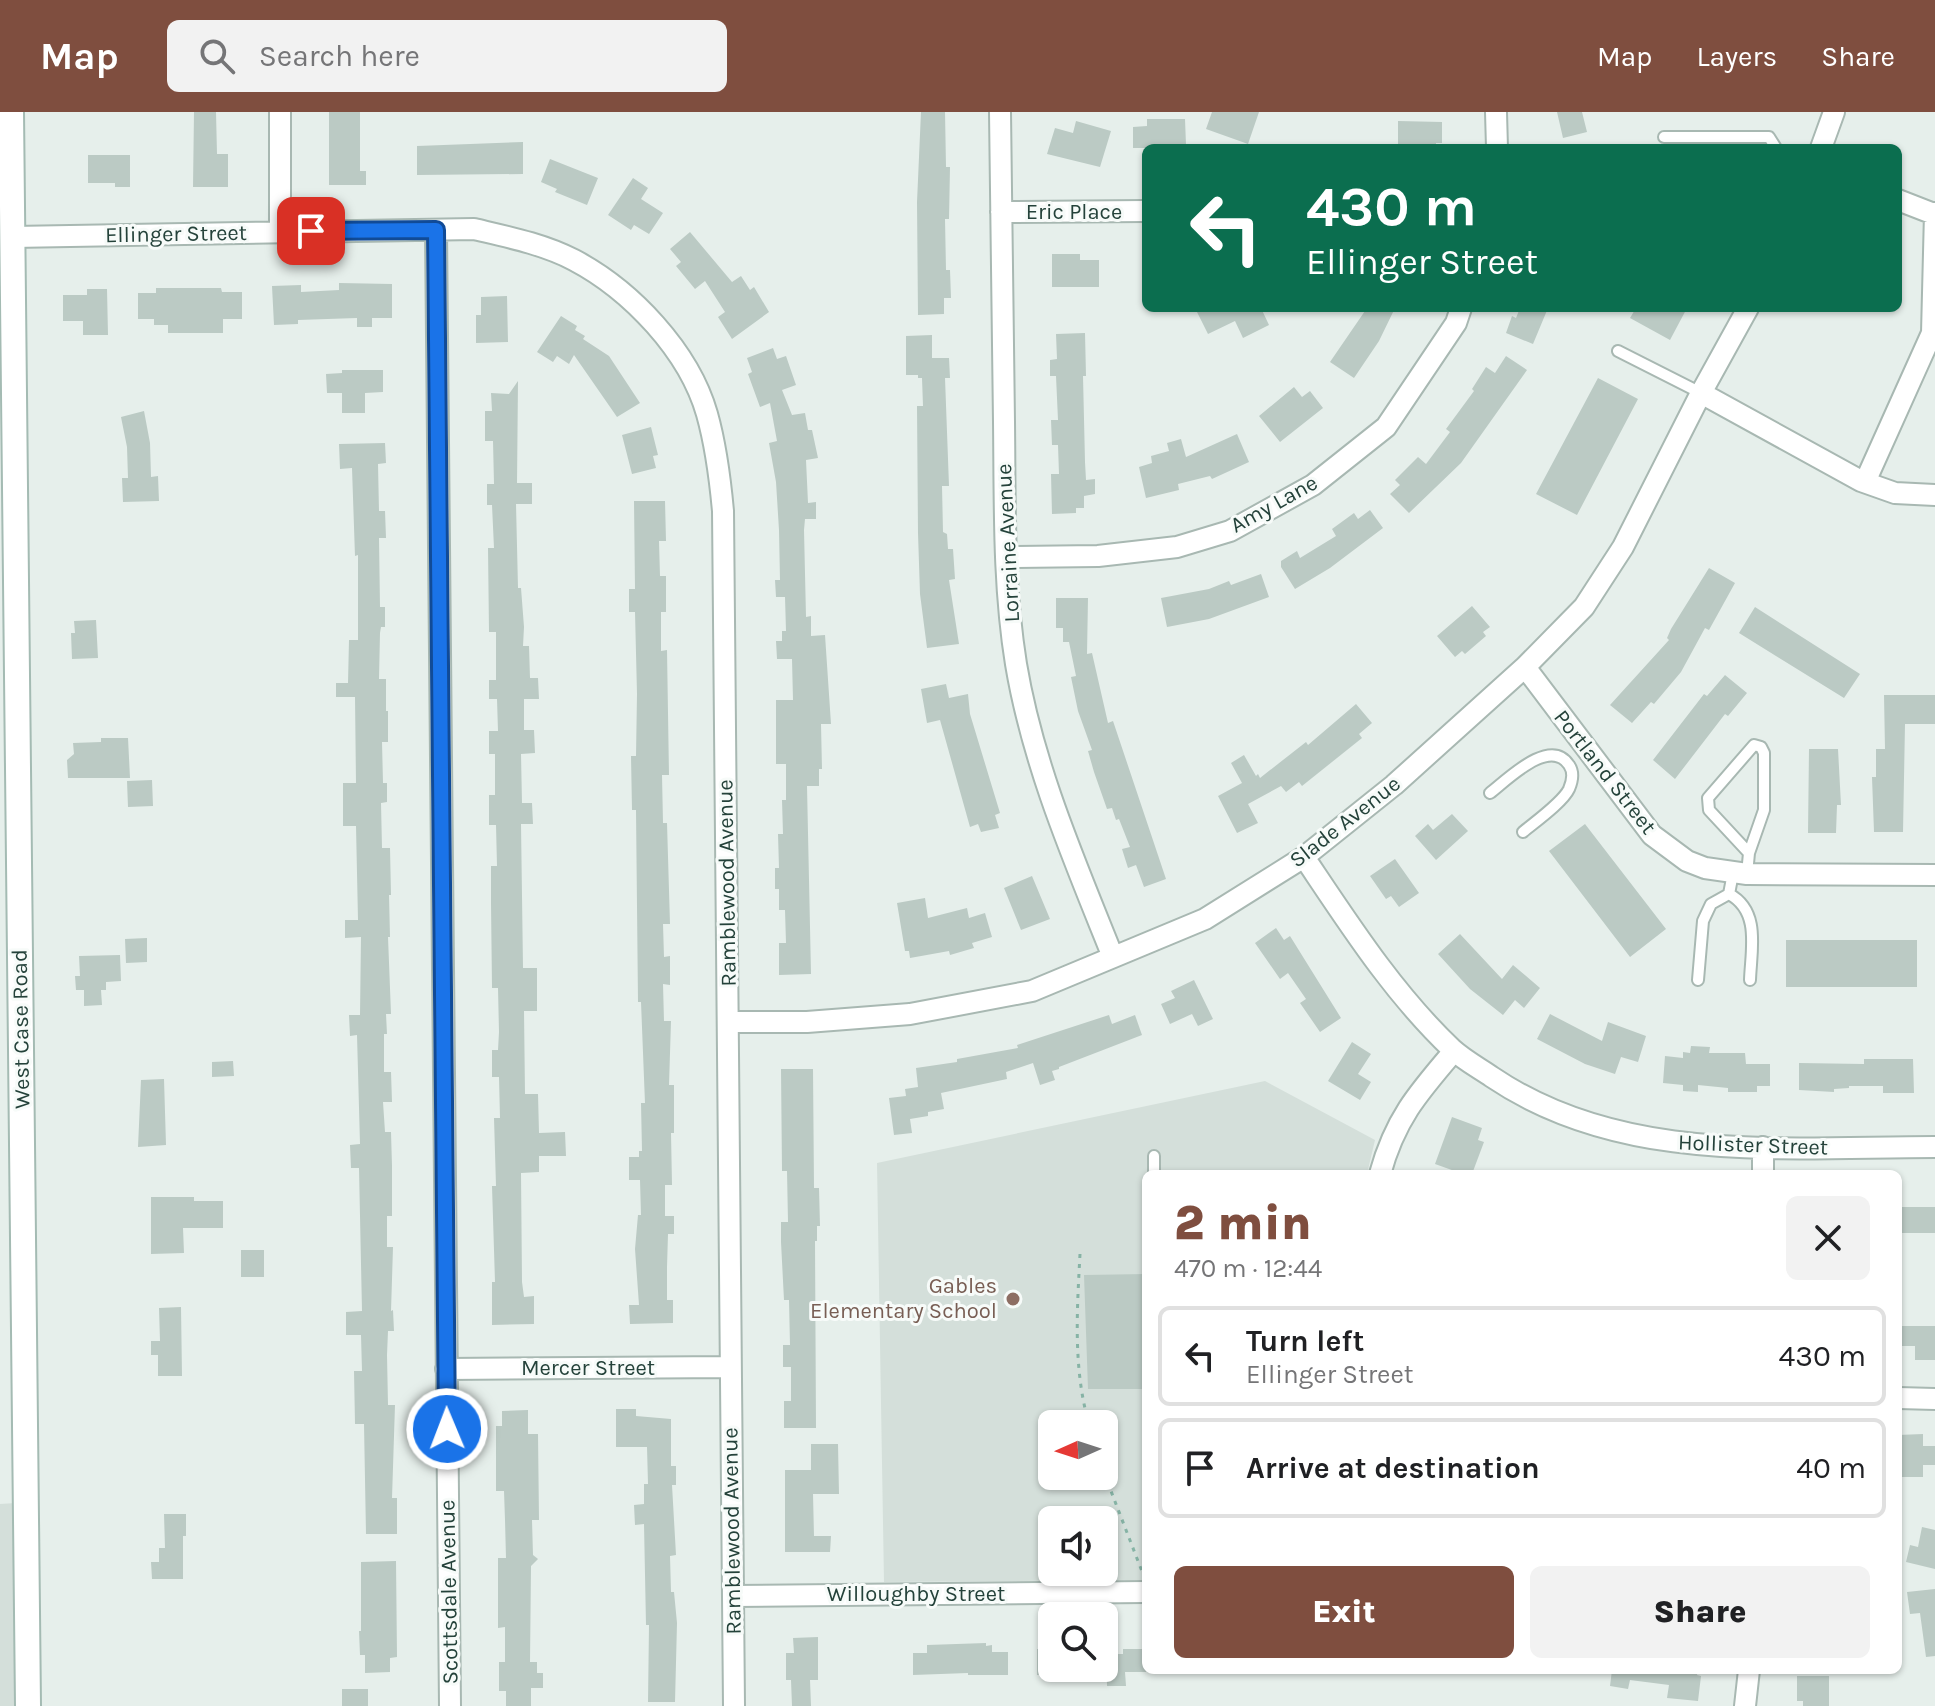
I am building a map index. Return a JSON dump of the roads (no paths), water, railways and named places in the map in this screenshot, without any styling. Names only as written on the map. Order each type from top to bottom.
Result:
[{"type":"main road","name":"West Case Road","points":[[11,112],[13,237],[7,476],[28,1706]]},
{"type":"street","points":[[280,112],[280,232]]},
{"type":"street","name":"Lorraine Avenue","points":[[1000,112],[1006,557],[1016,664],[1025,709],[1067,844],[1113,957]]},
{"type":"street","points":[[1496,112],[1497,144]]},
{"type":"street","points":[[1822,144],[1834,112]]},
{"type":"street","points":[[1865,482],[1932,333],[1935,213],[1902,201]]},
{"type":"street","name":"Eric Place","points":[[1001,212],[1142,211]]},
{"type":"street","name":"Ramblewood Avenue","points":[[436,230],[474,229],[533,243],[574,260],[618,288],[656,323],[685,368],[706,411],[718,465],[723,511],[734,1706]]},
{"type":"street","name":"Ellinger Street","points":[[13,237],[436,230]]},
{"type":"street","name":"Scottsdale Avenue","points":[[436,230],[450,1706]]},
{"type":"street","name":"Amy Lane","points":[[1006,557],[1098,556],[1177,547],[1230,531],[1313,485],[1386,427],[1456,323],[1460,312]]},
{"type":"street","name":"Slade Avenue","points":[[729,1022],[807,1022],[910,1014],[1032,991],[1205,919],[1304,857],[1394,785],[1525,667],[1584,607],[1615,559],[1746,312]]},
{"type":"street","points":[[1701,393],[1865,482],[1895,493],[1935,495]]},
{"type":"street","name":"Portland Street","points":[[1525,667],[1646,828],[1662,845],[1687,861],[1743,867],[1935,875]]},
{"type":"street","name":"Hollister Street","points":[[1304,857],[1364,946],[1407,1001],[1454,1051],[1520,1096],[1574,1119],[1669,1143],[1720,1148],[1935,1147]]},
{"type":"street","points":[[1381,1170],[1390,1138],[1410,1102],[1454,1051]]},
{"type":"street","points":[[1763,1147],[1763,1170]]},
{"type":"street","name":"Mercer Street","points":[[446,1369],[730,1367]]},
{"type":"street","points":[[1902,1398],[1935,1399]]},
{"type":"street","name":"Willoughby Street","points":[[733,1596],[1142,1592]]},
{"type":"street","points":[[1745,1706],[1749,1674]]},
{"type":"lane","points":[[1664,137],[1769,137],[1773,144]]},
{"type":"lane","points":[[1618,351],[1701,393]]},
{"type":"lane","points":[[1698,980],[1703,921],[1711,904],[1729,894],[1743,867],[1764,810],[1764,753],[1761,747],[1754,745],[1708,798],[1709,810],[1743,867]]},
{"type":"lane","points":[[1566,763],[1586,748]]},
{"type":"lane","points":[[1490,793],[1535,759],[1548,755],[1571,767],[1573,777],[1568,792],[1523,832]]},
{"type":"lane","points":[[1729,894],[1738,899],[1747,911],[1752,925],[1750,980]]},
{"type":"lane","points":[[1154,1156],[1154,1170]]},
{"type":"place","name":"Gables Elementary School","points":[[1013,1299]]}]
